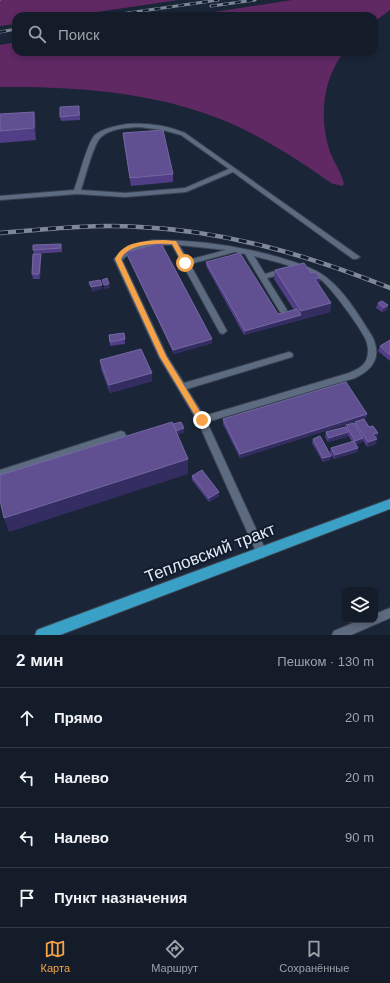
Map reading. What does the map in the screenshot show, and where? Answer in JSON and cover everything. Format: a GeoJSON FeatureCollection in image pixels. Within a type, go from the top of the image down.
{"type":"FeatureCollection","features":[{"type":"Feature","properties":{"kind":"main road","name":"Тепловский тракт"},"geometry":{"type":"LineString","coordinates":[[42,635],[390,504]]}},
{"type":"Feature","properties":{"kind":"lane"},"geometry":{"type":"LineString","coordinates":[[77,192],[96,138],[116,128],[141,126],[171,128],[183,134],[356,257]]}},
{"type":"Feature","properties":{"kind":"lane"},"geometry":{"type":"LineString","coordinates":[[0,198],[77,192],[125,195],[186,190],[233,170]]}},
{"type":"Feature","properties":{"kind":"lane"},"geometry":{"type":"LineString","coordinates":[[202,420],[352,376],[367,367],[372,353],[372,346],[369,338],[329,283],[314,272],[301,266],[272,257],[237,250],[174,242],[152,242],[133,246],[121,254],[118,259],[163,357],[202,420],[262,553]]}},
{"type":"Feature","properties":{"kind":"lane"},"geometry":{"type":"LineString","coordinates":[[174,242],[223,331]]}},
{"type":"Feature","properties":{"kind":"lane"},"geometry":{"type":"LineString","coordinates":[[185,263],[237,250]]}},
{"type":"Feature","properties":{"kind":"lane"},"geometry":{"type":"LineString","coordinates":[[247,252],[283,310]]}},
{"type":"Feature","properties":{"kind":"lane"},"geometry":{"type":"LineString","coordinates":[[262,277],[301,266]]}},
{"type":"Feature","properties":{"kind":"lane"},"geometry":{"type":"LineString","coordinates":[[181,387],[289,355]]}},
{"type":"Feature","properties":{"kind":"lane"},"geometry":{"type":"LineString","coordinates":[[0,474],[121,436]]}},
{"type":"Feature","properties":{"kind":"lane"},"geometry":{"type":"LineString","coordinates":[[378,618],[390,613]]}},
{"type":"Feature","properties":{"kind":"lane"},"geometry":{"type":"LineString","coordinates":[[338,635],[367,623]]}},
{"type":"Feature","properties":{"kind":"shaded area"},"geometry":{"type":"Polygon","coordinates":[[[0,0],[178,0],[97,12],[12,12],[12,24],[0,26],[0,0]]]}},
{"type":"Feature","properties":{"kind":"shaded area"},"geometry":{"type":"Polygon","coordinates":[[[292,0],[390,0],[390,10],[378,19],[378,12],[215,12],[292,0]]]}},
{"type":"Feature","properties":{"kind":"shaded area"},"geometry":{"type":"Polygon","coordinates":[[[12,43],[12,56],[341,56],[331,75],[327,87],[324,126],[330,152],[342,176],[344,184],[342,186],[331,183],[285,152],[236,125],[177,105],[153,99],[102,91],[0,87],[0,45],[12,43]]]}},
{"type":"Feature","properties":{"kind":"building"},"geometry":{"type":"Polygon","coordinates":[[[79,106],[79,115],[60,117],[60,107],[79,106]]]}},
{"type":"Feature","properties":{"kind":"building"},"geometry":{"type":"Polygon","coordinates":[[[34,112],[34,128],[0,131],[0,114],[34,112]]]}},
{"type":"Feature","properties":{"kind":"building"},"geometry":{"type":"Polygon","coordinates":[[[163,130],[173,174],[130,178],[123,133],[163,130]]]}},
{"type":"Feature","properties":{"kind":"building"},"geometry":{"type":"Polygon","coordinates":[[[161,243],[212,339],[173,350],[126,252],[161,243]]]}},
{"type":"Feature","properties":{"kind":"building"},"geometry":{"type":"Polygon","coordinates":[[[61,244],[61,248],[33,250],[33,245],[61,244]]]}},
{"type":"Feature","properties":{"kind":"building"},"geometry":{"type":"Polygon","coordinates":[[[240,253],[278,314],[297,309],[301,315],[245,331],[206,262],[240,253]]]}},
{"type":"Feature","properties":{"kind":"building"},"geometry":{"type":"Polygon","coordinates":[[[33,254],[41,254],[39,274],[32,274],[33,254]]]}},
{"type":"Feature","properties":{"kind":"building"},"geometry":{"type":"Polygon","coordinates":[[[304,263],[311,273],[316,272],[320,278],[315,279],[331,303],[301,311],[275,270],[304,263]]]}},
{"type":"Feature","properties":{"kind":"building"},"geometry":{"type":"Polygon","coordinates":[[[107,278],[109,284],[104,285],[102,280],[107,278]]]}},
{"type":"Feature","properties":{"kind":"building"},"geometry":{"type":"Polygon","coordinates":[[[100,280],[102,285],[91,287],[89,282],[100,280]]]}},
{"type":"Feature","properties":{"kind":"building"},"geometry":{"type":"Polygon","coordinates":[[[382,301],[388,305],[384,308],[378,303],[382,301]]]}},
{"type":"Feature","properties":{"kind":"building"},"geometry":{"type":"Polygon","coordinates":[[[124,333],[125,339],[110,342],[109,335],[124,333]]]}},
{"type":"Feature","properties":{"kind":"building"},"geometry":{"type":"Polygon","coordinates":[[[390,340],[390,355],[380,346],[390,340]]]}},
{"type":"Feature","properties":{"kind":"building"},"geometry":{"type":"Polygon","coordinates":[[[141,349],[152,373],[109,385],[100,360],[141,349]]]}},
{"type":"Feature","properties":{"kind":"building"},"geometry":{"type":"Polygon","coordinates":[[[346,382],[367,414],[240,454],[223,419],[346,382]]]}},
{"type":"Feature","properties":{"kind":"building"},"geometry":{"type":"Polygon","coordinates":[[[364,419],[369,427],[373,426],[378,433],[373,434],[377,439],[368,442],[355,422],[364,419]]]}},
{"type":"Feature","properties":{"kind":"building"},"geometry":{"type":"Polygon","coordinates":[[[172,422],[188,459],[4,518],[0,500],[0,475],[172,422]]]}},
{"type":"Feature","properties":{"kind":"building"},"geometry":{"type":"Polygon","coordinates":[[[181,422],[184,428],[176,431],[173,424],[181,422]]]}},
{"type":"Feature","properties":{"kind":"building"},"geometry":{"type":"Polygon","coordinates":[[[354,423],[363,438],[355,441],[346,425],[354,423]]]}},
{"type":"Feature","properties":{"kind":"building"},"geometry":{"type":"Polygon","coordinates":[[[345,427],[348,432],[329,438],[326,432],[345,427]]]}},
{"type":"Feature","properties":{"kind":"building"},"geometry":{"type":"Polygon","coordinates":[[[320,436],[331,456],[323,458],[313,439],[320,436]]]}},
{"type":"Feature","properties":{"kind":"building"},"geometry":{"type":"Polygon","coordinates":[[[354,441],[358,448],[335,455],[331,448],[354,441]]]}},
{"type":"Feature","properties":{"kind":"building"},"geometry":{"type":"Polygon","coordinates":[[[202,470],[219,492],[209,498],[192,476],[202,470]]]}},
{"type":"Feature","properties":{"kind":"railway"},"geometry":{"type":"LineString","coordinates":[[135,12],[218,0]]}},
{"type":"Feature","properties":{"kind":"railway"},"geometry":{"type":"LineString","coordinates":[[211,6],[255,0]]}},
{"type":"Feature","properties":{"kind":"railway"},"geometry":{"type":"LineString","coordinates":[[0,32],[12,30]]}},
{"type":"Feature","properties":{"kind":"railway"},"geometry":{"type":"LineString","coordinates":[[0,233],[70,227],[105,226],[172,229],[268,247],[360,276],[390,288]]}},
{"type":"Feature","properties":{"kind":"route"},"geometry":{"type":"LineString","coordinates":[[185,263],[174,242],[152,242],[133,246],[125,250],[118,259],[163,357],[202,420]]}}]}
